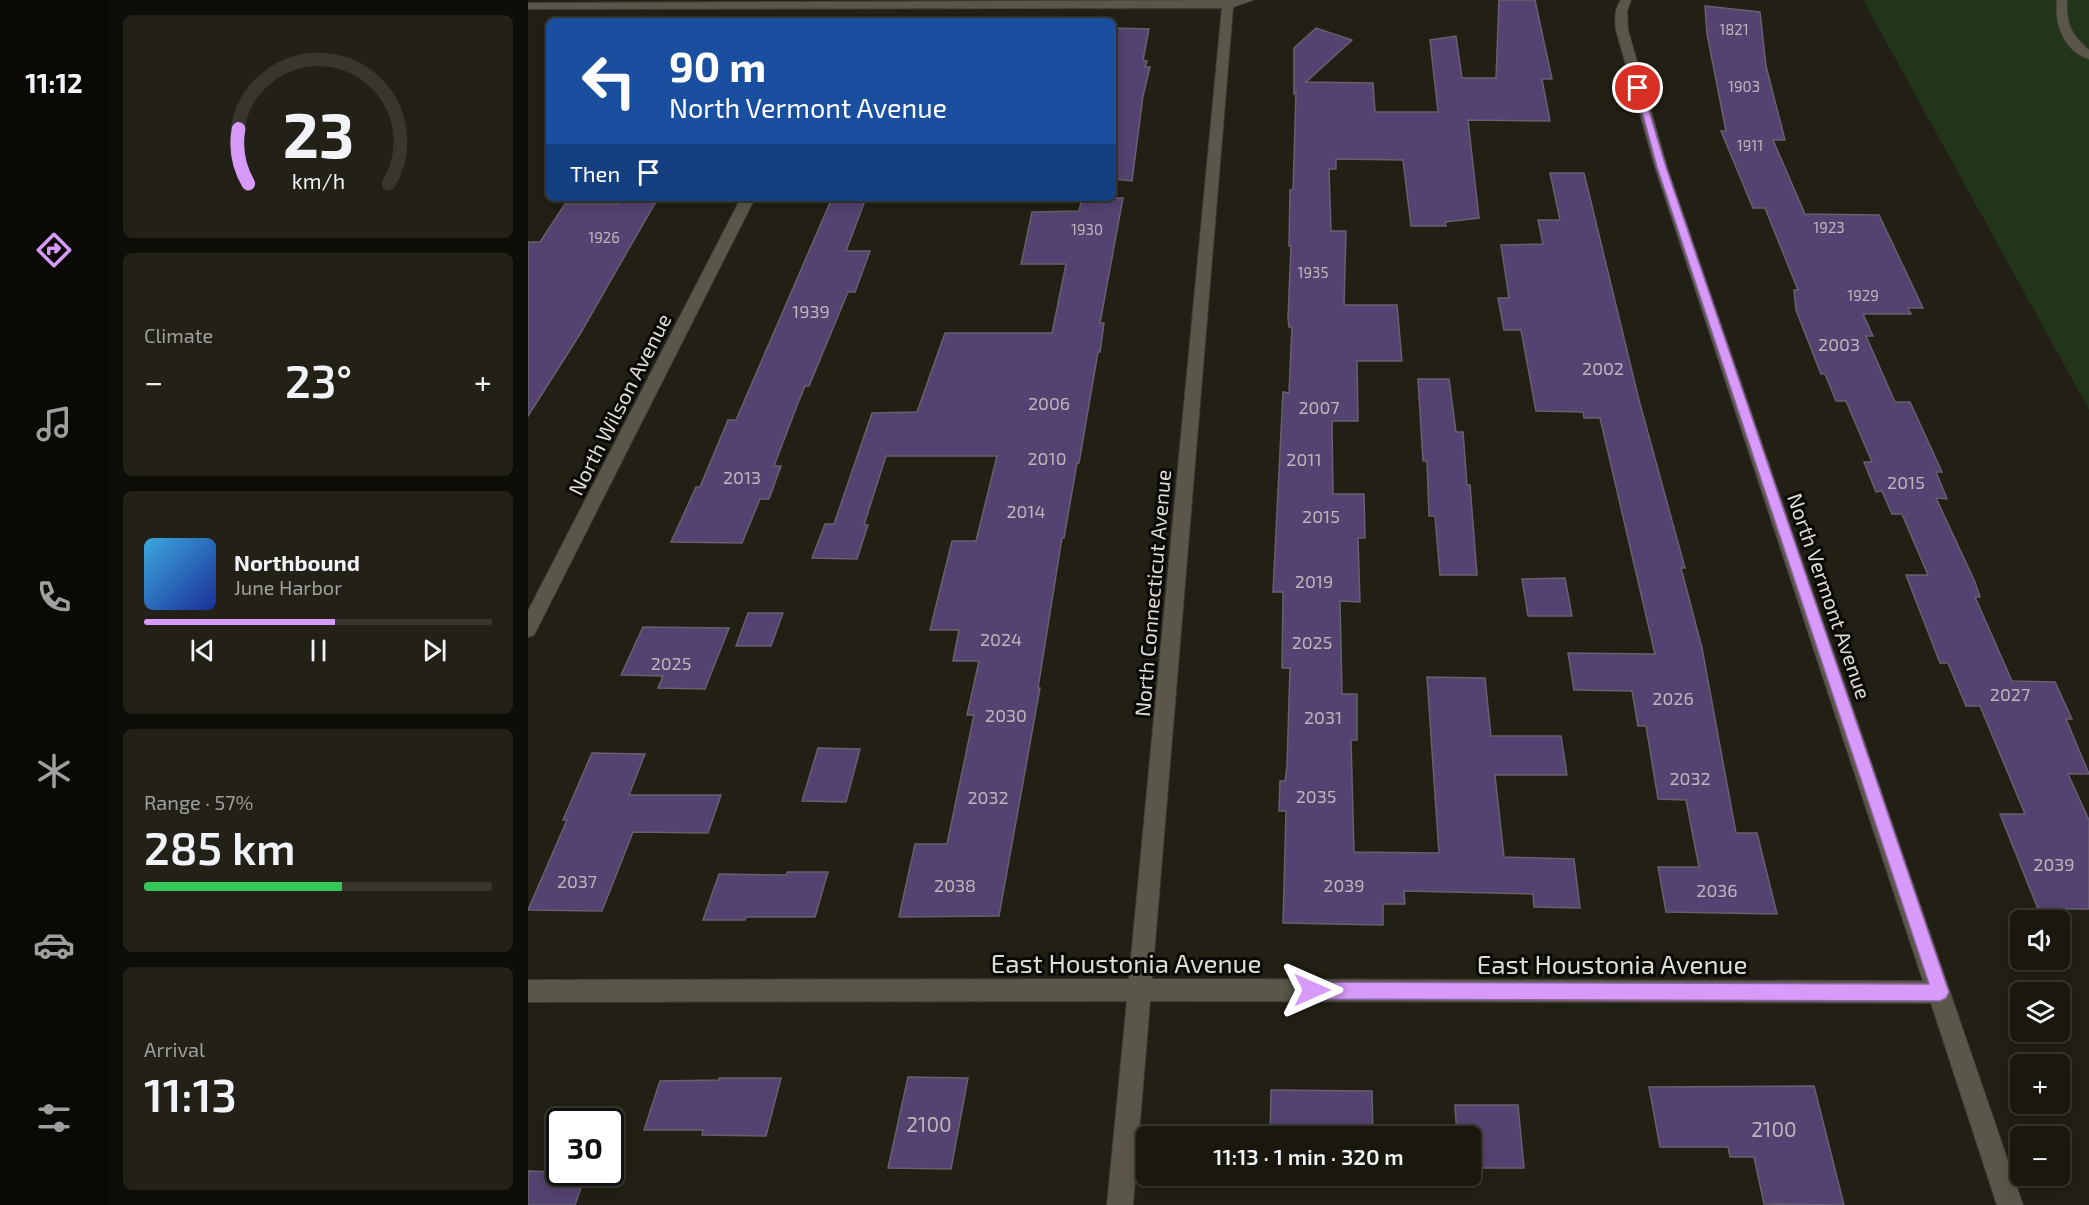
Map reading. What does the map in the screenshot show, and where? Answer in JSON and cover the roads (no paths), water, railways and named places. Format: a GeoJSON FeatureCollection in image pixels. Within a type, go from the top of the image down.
{"type":"FeatureCollection","features":[{"type":"Feature","properties":{"kind":"street"},"geometry":{"type":"LineString","coordinates":[[528,6],[1228,5],[1248,0]]}},
{"type":"Feature","properties":{"kind":"street","name":"North Vermont Avenue"},"geometry":{"type":"LineString","coordinates":[[1626,0],[1621,13],[1622,30],[1661,167],[2010,1205]]}},
{"type":"Feature","properties":{"kind":"street"},"geometry":{"type":"LineString","coordinates":[[2062,0],[2061,25],[2069,39],[2089,56]]}},
{"type":"Feature","properties":{"kind":"street","name":"North Connecticut Avenue"},"geometry":{"type":"LineString","coordinates":[[1120,1205],[1228,5]]}},
{"type":"Feature","properties":{"kind":"street"},"geometry":{"type":"LineString","coordinates":[[839,18],[845,6]]}},
{"type":"Feature","properties":{"kind":"street","name":"North Wilson Avenue"},"geometry":{"type":"LineString","coordinates":[[528,629],[746,201]]}},
{"type":"Feature","properties":{"kind":"street","name":"East Houstonia Avenue"},"geometry":{"type":"LineString","coordinates":[[528,991],[1940,992]]}}]}
